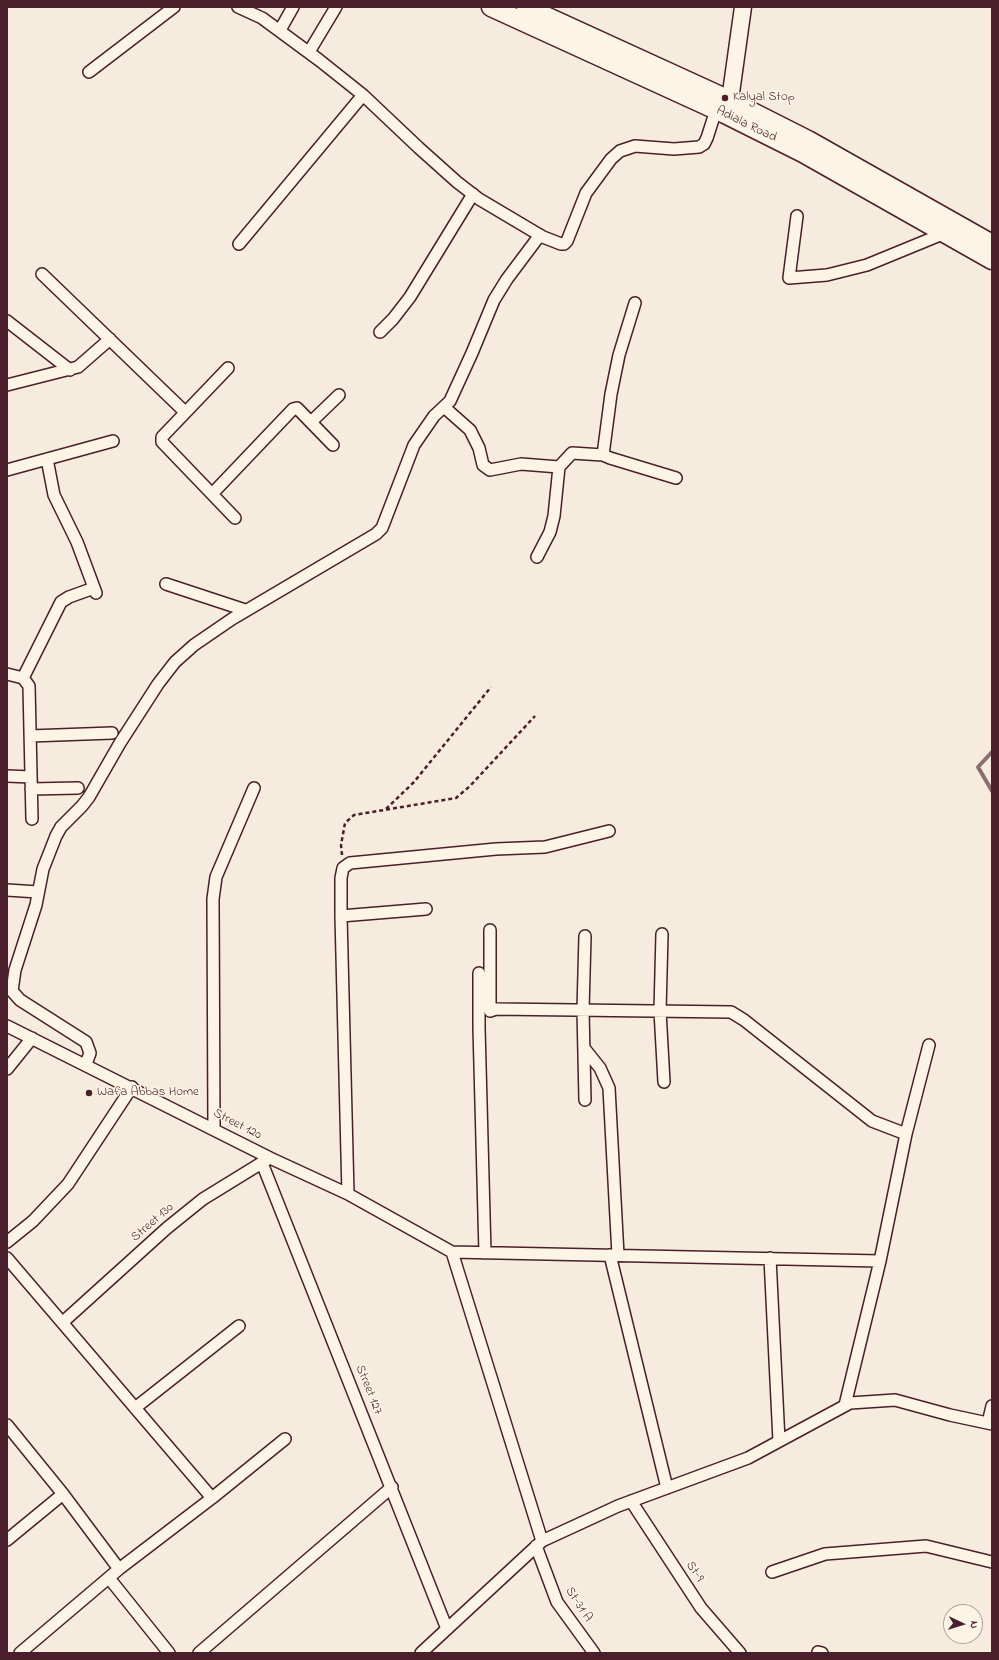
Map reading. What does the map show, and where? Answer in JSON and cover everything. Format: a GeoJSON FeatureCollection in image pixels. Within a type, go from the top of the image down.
{"type":"FeatureCollection","features":[{"type":"Feature","properties":{"kind":"main road","name":"Adiala Road"},"geometry":{"type":"LineString","coordinates":[[491,7],[724,108],[808,140],[992,244]]}},
{"type":"Feature","properties":{"kind":"main road","name":"Adiala Road"},"geometry":{"type":"LineString","coordinates":[[526,7],[724,108],[992,260]]}},
{"type":"Feature","properties":{"kind":"main road"},"geometry":{"type":"LineString","coordinates":[[724,108],[743,7]]}},
{"type":"Feature","properties":{"kind":"street"},"geometry":{"type":"LineString","coordinates":[[89,72],[174,7]]}},
{"type":"Feature","properties":{"kind":"street"},"geometry":{"type":"LineString","coordinates":[[238,7],[262,18],[309,52],[363,95],[419,148],[473,194],[540,235],[555,242],[564,244],[567,241],[586,193],[611,159],[620,151],[628,147],[635,146],[674,149],[699,147],[704,144],[724,108]]}},
{"type":"Feature","properties":{"kind":"street"},"geometry":{"type":"LineString","coordinates":[[280,30],[293,7]]}},
{"type":"Feature","properties":{"kind":"street"},"geometry":{"type":"LineString","coordinates":[[309,52],[336,7]]}},
{"type":"Feature","properties":{"kind":"street"},"geometry":{"type":"LineString","coordinates":[[239,244],[363,95]]}},
{"type":"Feature","properties":{"kind":"street"},"geometry":{"type":"LineString","coordinates":[[380,332],[410,297],[473,194]]}},
{"type":"Feature","properties":{"kind":"street"},"geometry":{"type":"LineString","coordinates":[[797,216],[789,278],[827,275],[867,266],[945,233]]}},
{"type":"Feature","properties":{"kind":"street"},"geometry":{"type":"LineString","coordinates":[[86,1064],[90,1053],[86,1042],[20,1000],[12,991],[15,970],[32,918],[43,868],[59,832],[89,797],[120,743],[158,684],[175,662],[194,645],[245,610],[376,534],[382,528],[414,445],[434,416],[450,401],[494,300],[507,278],[540,235]]}},
{"type":"Feature","properties":{"kind":"street"},"geometry":{"type":"LineString","coordinates":[[42,274],[184,412]]}},
{"type":"Feature","properties":{"kind":"street"},"geometry":{"type":"LineString","coordinates":[[603,455],[619,355],[635,303]]}},
{"type":"Feature","properties":{"kind":"street"},"geometry":{"type":"LineString","coordinates":[[7,321],[70,370]]}},
{"type":"Feature","properties":{"kind":"street"},"geometry":{"type":"LineString","coordinates":[[7,385],[78,367],[110,339]]}},
{"type":"Feature","properties":{"kind":"street"},"geometry":{"type":"LineString","coordinates":[[228,368],[184,412],[162,437],[162,442],[235,518]]}},
{"type":"Feature","properties":{"kind":"street"},"geometry":{"type":"LineString","coordinates":[[310,422],[340,394]]}},
{"type":"Feature","properties":{"kind":"street"},"geometry":{"type":"LineString","coordinates":[[444,407],[470,430],[479,448],[483,465],[490,470],[520,464],[559,467]]}},
{"type":"Feature","properties":{"kind":"street"},"geometry":{"type":"LineString","coordinates":[[212,494],[293,409],[297,408],[333,446]]}},
{"type":"Feature","properties":{"kind":"street"},"geometry":{"type":"LineString","coordinates":[[7,470],[113,441]]}},
{"type":"Feature","properties":{"kind":"street"},"geometry":{"type":"LineString","coordinates":[[537,557],[550,532],[554,516],[559,467],[572,452],[603,455],[676,478]]}},
{"type":"Feature","properties":{"kind":"street"},"geometry":{"type":"LineString","coordinates":[[23,678],[62,602],[69,597],[95,591],[77,542],[54,495],[47,459]]}},
{"type":"Feature","properties":{"kind":"street"},"geometry":{"type":"LineString","coordinates":[[166,584],[245,610]]}},
{"type":"Feature","properties":{"kind":"street"},"geometry":{"type":"LineString","coordinates":[[7,674],[23,678],[29,686],[32,819]]}},
{"type":"Feature","properties":{"kind":"street"},"geometry":{"type":"LineString","coordinates":[[30,736],[112,733]]}},
{"type":"Feature","properties":{"kind":"street"},"geometry":{"type":"LineString","coordinates":[[7,776],[31,777]]}},
{"type":"Feature","properties":{"kind":"street"},"geometry":{"type":"LineString","coordinates":[[31,789],[78,788]]}},
{"type":"Feature","properties":{"kind":"street"},"geometry":{"type":"LineString","coordinates":[[214,1129],[213,899],[216,877],[254,788]]}},
{"type":"Feature","properties":{"kind":"street"},"geometry":{"type":"LineString","coordinates":[[348,1194],[341,916],[341,878],[343,868],[350,863],[496,849],[546,847],[609,831]]}},
{"type":"Feature","properties":{"kind":"street"},"geometry":{"type":"LineString","coordinates":[[7,890],[38,892]]}},
{"type":"Feature","properties":{"kind":"street"},"geometry":{"type":"LineString","coordinates":[[341,916],[426,909]]}},
{"type":"Feature","properties":{"kind":"street"},"geometry":{"type":"LineString","coordinates":[[479,1028],[490,1011],[490,930]]}},
{"type":"Feature","properties":{"kind":"street"},"geometry":{"type":"LineString","coordinates":[[662,934],[660,1011],[664,1082]]}},
{"type":"Feature","properties":{"kind":"street"},"geometry":{"type":"LineString","coordinates":[[585,936],[583,1010],[585,1100]]}},
{"type":"Feature","properties":{"kind":"street"},"geometry":{"type":"LineString","coordinates":[[479,973],[485,1253]]}},
{"type":"Feature","properties":{"kind":"street"},"geometry":{"type":"LineString","coordinates":[[490,1011],[496,1009],[731,1012],[744,1020],[872,1121],[906,1134]]}},
{"type":"Feature","properties":{"kind":"street","name":"Street 120"},"geometry":{"type":"LineString","coordinates":[[7,1026],[214,1129],[266,1160],[348,1194],[452,1252]]}},
{"type":"Feature","properties":{"kind":"street"},"geometry":{"type":"LineString","coordinates":[[7,1069],[32,1038]]}},
{"type":"Feature","properties":{"kind":"street"},"geometry":{"type":"LineString","coordinates":[[845,1405],[880,1261],[906,1134],[929,1045]]}},
{"type":"Feature","properties":{"kind":"street"},"geometry":{"type":"LineString","coordinates":[[584,1048],[600,1068],[609,1088],[614,1255],[667,1488]]}},
{"type":"Feature","properties":{"kind":"street"},"geometry":{"type":"LineString","coordinates":[[7,1242],[34,1221],[68,1184],[132,1087]]}},
{"type":"Feature","properties":{"kind":"street","name":"Street 130"},"geometry":{"type":"LineString","coordinates":[[63,1322],[167,1228],[203,1199],[266,1160]]}},
{"type":"Feature","properties":{"kind":"street","name":"Street 127"},"geometry":{"type":"LineString","coordinates":[[266,1160],[447,1629]]}},
{"type":"Feature","properties":{"kind":"street"},"geometry":{"type":"LineString","coordinates":[[452,1252],[880,1261]]}},
{"type":"Feature","properties":{"kind":"street","name":"St-31 A"},"geometry":{"type":"LineString","coordinates":[[452,1252],[557,1602],[594,1653]]}},
{"type":"Feature","properties":{"kind":"street"},"geometry":{"type":"LineString","coordinates":[[7,1258],[212,1498]]}},
{"type":"Feature","properties":{"kind":"street"},"geometry":{"type":"LineString","coordinates":[[770,1258],[779,1441]]}},
{"type":"Feature","properties":{"kind":"street"},"geometry":{"type":"LineString","coordinates":[[135,1408],[239,1326]]}},
{"type":"Feature","properties":{"kind":"street"},"geometry":{"type":"LineString","coordinates":[[421,1653],[539,1543],[631,1501],[748,1458],[845,1405],[850,1403],[895,1400],[990,1424],[992,1406]]}},
{"type":"Feature","properties":{"kind":"street"},"geometry":{"type":"LineString","coordinates":[[7,1425],[63,1494],[119,1569]]}},
{"type":"Feature","properties":{"kind":"street"},"geometry":{"type":"LineString","coordinates":[[20,1653],[119,1569],[212,1498],[285,1439]]}},
{"type":"Feature","properties":{"kind":"street"},"geometry":{"type":"LineString","coordinates":[[199,1653],[392,1487]]}},
{"type":"Feature","properties":{"kind":"street"},"geometry":{"type":"LineString","coordinates":[[7,1540],[63,1494]]}},
{"type":"Feature","properties":{"kind":"street","name":"St-9"},"geometry":{"type":"LineString","coordinates":[[631,1501],[701,1608],[740,1653]]}},
{"type":"Feature","properties":{"kind":"street"},"geometry":{"type":"LineString","coordinates":[[772,1572],[825,1554],[926,1546],[992,1562]]}},
{"type":"Feature","properties":{"kind":"street"},"geometry":{"type":"LineString","coordinates":[[109,1578],[169,1653]]}},
{"type":"Feature","properties":{"kind":"path"},"geometry":{"type":"LineString","coordinates":[[385,809],[414,782],[491,687]]}},
{"type":"Feature","properties":{"kind":"path"},"geometry":{"type":"LineString","coordinates":[[343,868],[341,845],[345,823],[354,815],[456,798],[470,786],[535,716]]}},
{"type":"Feature","properties":{"kind":"waterway"},"geometry":{"type":"LineString","coordinates":[[992,752],[978,767],[992,791]]}},
{"type":"Feature","properties":{"kind":"place","name":"Kalyal Stop"},"geometry":{"type":"Point","coordinates":[725,98]}},
{"type":"Feature","properties":{"kind":"place","name":"Wafa Abbas Home"},"geometry":{"type":"Point","coordinates":[89,1093]}}]}
